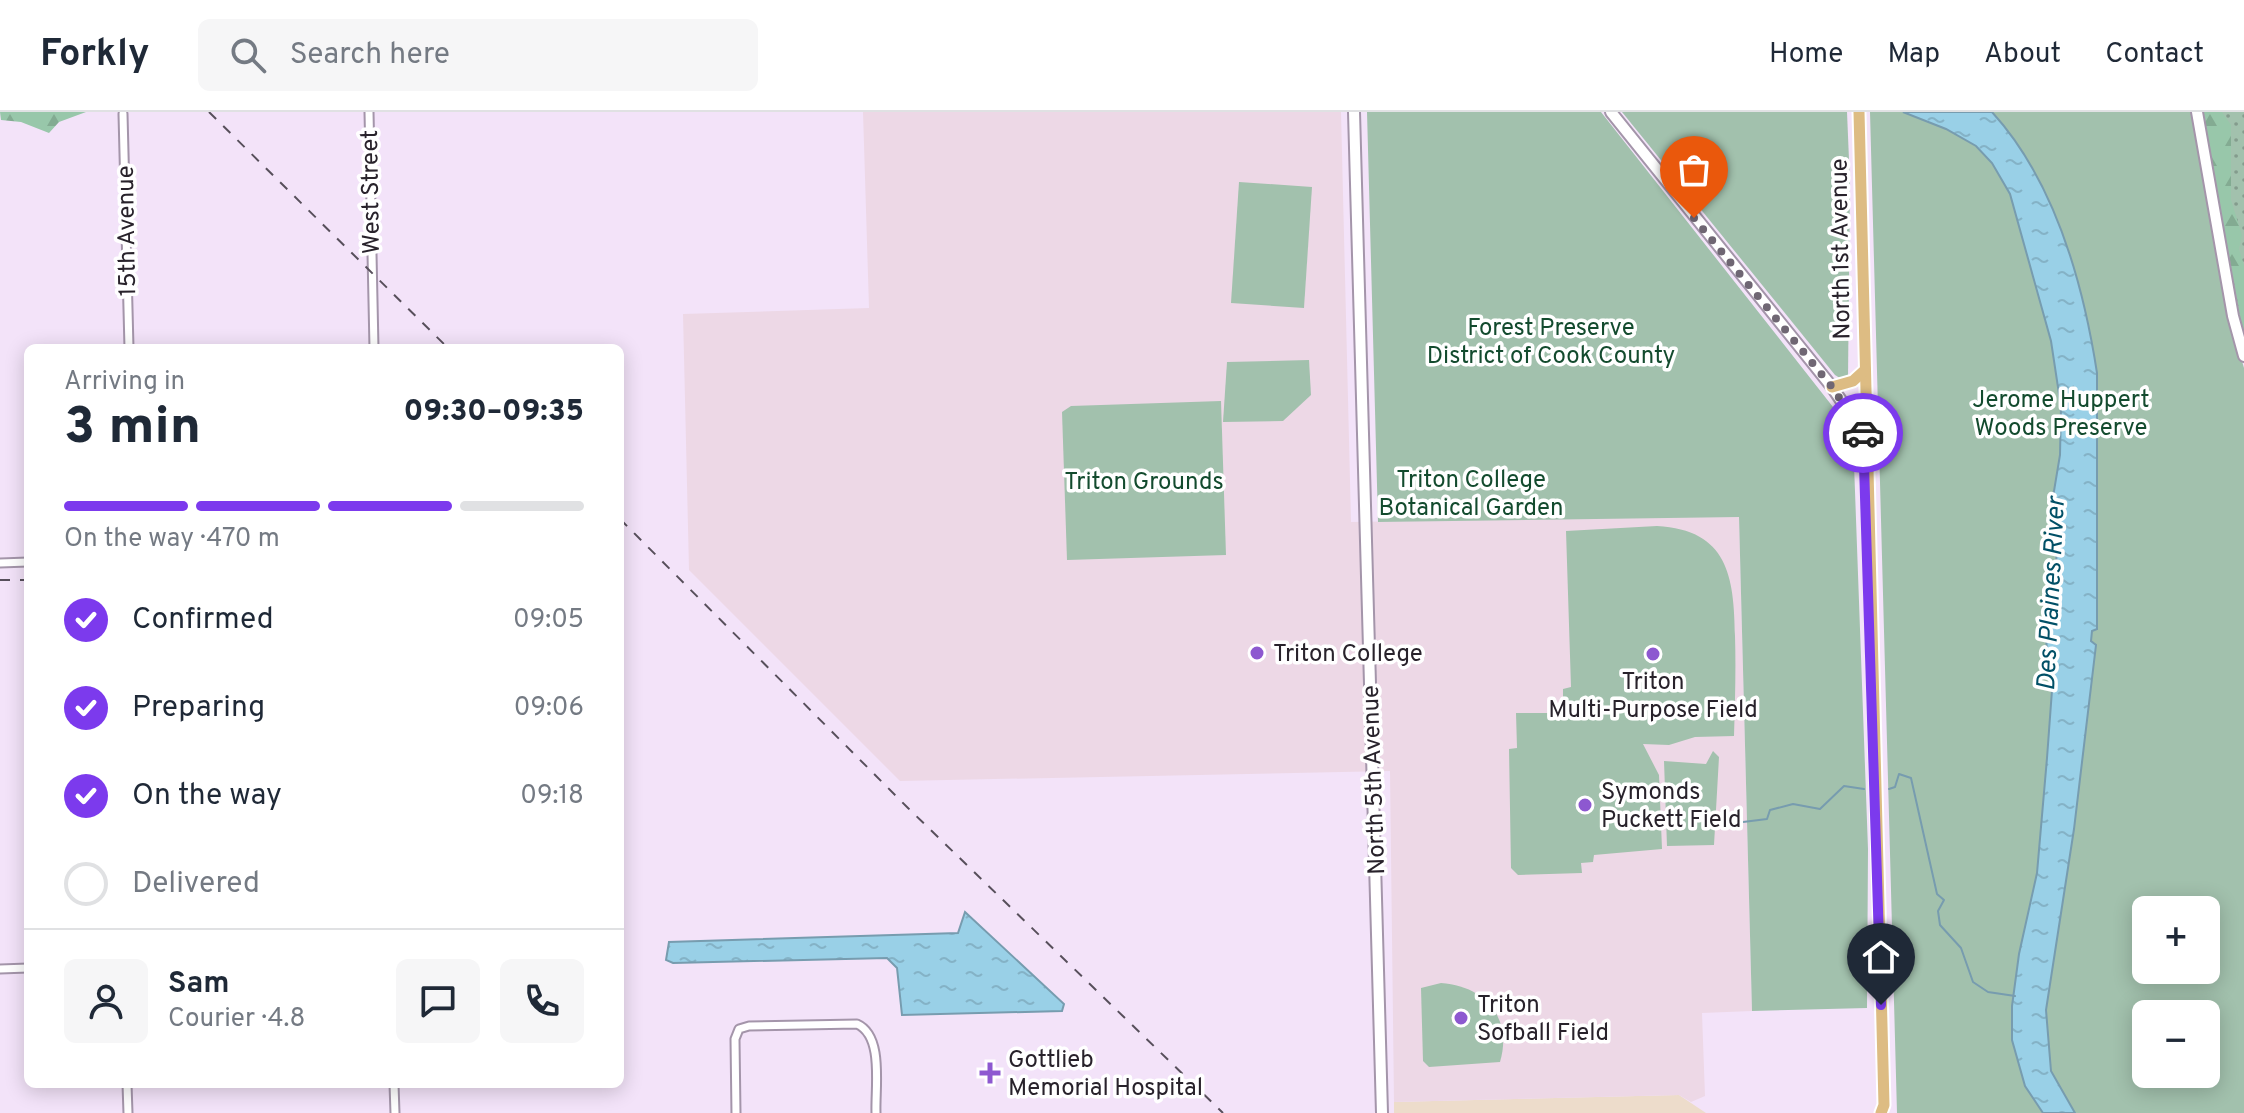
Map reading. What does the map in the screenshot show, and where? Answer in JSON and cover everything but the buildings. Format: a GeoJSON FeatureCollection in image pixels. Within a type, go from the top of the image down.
{"type":"FeatureCollection","features":[{"type":"Feature","properties":{"kind":"main road","name":"North 1st Avenue"},"geometry":{"type":"LineString","coordinates":[[1859,112],[1884,1110]]}},
{"type":"Feature","properties":{"kind":"main road"},"geometry":{"type":"LineString","coordinates":[[1832,387],[1853,381],[1865,370]]}},
{"type":"Feature","properties":{"kind":"street","name":"West Street"},"geometry":{"type":"LineString","coordinates":[[369,112],[374,344]]}},
{"type":"Feature","properties":{"kind":"street","name":"North 5th Avenue"},"geometry":{"type":"LineString","coordinates":[[1354,112],[1382,1113]]}},
{"type":"Feature","properties":{"kind":"street"},"geometry":{"type":"LineString","coordinates":[[1611,112],[1832,387],[1865,436]]}},
{"type":"Feature","properties":{"kind":"street"},"geometry":{"type":"LineString","coordinates":[[2197,112],[2231,305],[2244,356]]}},
{"type":"Feature","properties":{"kind":"street","name":"15th Avenue"},"geometry":{"type":"LineString","coordinates":[[123,114],[129,344]]}},
{"type":"Feature","properties":{"kind":"street"},"geometry":{"type":"LineString","coordinates":[[0,563],[24,562]]}},
{"type":"Feature","properties":{"kind":"street"},"geometry":{"type":"LineString","coordinates":[[0,969],[24,968]]}},
{"type":"Feature","properties":{"kind":"street"},"geometry":{"type":"LineString","coordinates":[[736,1113],[735,1039],[739,1029],[857,1024],[866,1028],[874,1041],[876,1113]]}},
{"type":"Feature","properties":{"kind":"street"},"geometry":{"type":"LineString","coordinates":[[127,1088],[128,1113]]}},
{"type":"Feature","properties":{"kind":"street"},"geometry":{"type":"LineString","coordinates":[[394,1088],[395,1113]]}},
{"type":"Feature","properties":{"kind":"shaded area","name":"Triton College"},"geometry":{"type":"Polygon","coordinates":[[[863,112],[1341,112],[1351,522],[1739,516],[1752,1011],[1702,1013],[1705,1096],[1691,1102],[1679,1095],[1394,1102],[1390,771],[900,781],[689,570],[683,314],[869,308],[863,112]]]}},
{"type":"Feature","properties":{"kind":"shaded area"},"geometry":{"type":"Polygon","coordinates":[[[1679,1095],[1706,1113],[1394,1113],[1394,1102],[1679,1095]]]}},
{"type":"Feature","properties":{"kind":"green space"},"geometry":{"type":"Polygon","coordinates":[[[0,112],[86,112],[59,122],[49,133],[21,122],[1,120],[0,112]]]}},
{"type":"Feature","properties":{"kind":"green space","name":"Forest Preserve District of Cook County"},"geometry":{"type":"Polygon","coordinates":[[[1367,112],[1601,112],[1844,421],[1854,464],[1868,849],[1867,1008],[1752,1011],[1739,517],[1378,522],[1367,112]]]}},
{"type":"Feature","properties":{"kind":"green space"},"geometry":{"type":"Polygon","coordinates":[[[1622,112],[1847,112],[1850,184],[1848,378],[1843,380],[1835,375],[1622,112]]]}},
{"type":"Feature","properties":{"kind":"green space","name":"Jerome Huppert Woods Preserve"},"geometry":{"type":"Polygon","coordinates":[[[1870,112],[2192,112],[2225,303],[2244,368],[2244,1113],[1897,1113],[1870,112]]]}},
{"type":"Feature","properties":{"kind":"green space"},"geometry":{"type":"Polygon","coordinates":[[[2202,112],[2244,112],[2244,335],[2238,310],[2202,112]]]}},
{"type":"Feature","properties":{"kind":"green space"},"geometry":{"type":"Polygon","coordinates":[[[2202,112],[2222,112],[2231,125],[2231,200],[2242,235],[2239,249],[2244,266],[2244,335],[2202,112]]]}},
{"type":"Feature","properties":{"kind":"green space"},"geometry":{"type":"Polygon","coordinates":[[[1239,182],[1312,187],[1304,308],[1231,303],[1239,182]]]}},
{"type":"Feature","properties":{"kind":"green space"},"geometry":{"type":"Polygon","coordinates":[[[1309,360],[1311,395],[1283,421],[1223,422],[1227,362],[1309,360]]]}},
{"type":"Feature","properties":{"kind":"green space","name":"Triton Grounds"},"geometry":{"type":"Polygon","coordinates":[[[1221,401],[1226,555],[1067,560],[1062,412],[1071,406],[1221,401]]]}},
{"type":"Feature","properties":{"kind":"green space","name":"Triton Multi-Purpose Field"},"geometry":{"type":"Polygon","coordinates":[[[1657,526],[1681,529],[1699,536],[1713,547],[1729,576],[1734,614],[1734,736],[1695,737],[1669,745],[1643,744],[1659,775],[1662,849],[1594,855],[1593,862],[1581,863],[1582,873],[1518,875],[1511,868],[1509,749],[1517,748],[1516,713],[1556,713],[1556,707],[1563,706],[1563,689],[1571,687],[1566,531],[1657,526]]]}},
{"type":"Feature","properties":{"kind":"green space"},"geometry":{"type":"Polygon","coordinates":[[[1713,751],[1719,757],[1714,845],[1667,846],[1664,761],[1706,764],[1713,751]]]}},
{"type":"Feature","properties":{"kind":"green space","name":"Triton Sofball Field"},"geometry":{"type":"Polygon","coordinates":[[[1441,983],[1471,990],[1492,1007],[1499,1018],[1502,1032],[1500,1062],[1429,1067],[1423,1061],[1421,988],[1441,983]]]}},
{"type":"Feature","properties":{"kind":"water"},"geometry":{"type":"Polygon","coordinates":[[[1903,112],[1992,112],[2014,139],[2049,201],[2074,269],[2091,338],[2097,373],[2097,629],[2092,631],[2091,641],[2096,645],[2074,829],[2046,1010],[2051,1071],[2075,1113],[2043,1113],[2025,1086],[2012,1040],[2012,1006],[2019,954],[2037,873],[2052,690],[2046,640],[2055,606],[2057,566],[2052,503],[2060,455],[2061,407],[2051,341],[2010,194],[1992,163],[1976,146],[1946,129],[1903,112]]]}},
{"type":"Feature","properties":{"kind":"water"},"geometry":{"type":"Polygon","coordinates":[[[965,912],[1064,1004],[1062,1011],[902,1015],[897,968],[887,958],[673,963],[666,960],[669,942],[958,933],[965,912]]]}},
{"type":"Feature","properties":{"kind":"waterway"},"geometry":{"type":"LineString","coordinates":[[1889,789],[1895,787],[1899,774],[1911,778],[1937,894],[1944,900],[1938,911],[1940,925],[1961,948],[1973,982],[1988,992],[2015,996]]}},
{"type":"Feature","properties":{"kind":"waterway"},"geometry":{"type":"LineString","coordinates":[[1743,822],[1767,819],[1770,810],[1793,804],[1820,809],[1844,786],[1864,789]]}},
{"type":"Feature","properties":{"kind":"railway"},"geometry":{"type":"LineString","coordinates":[[209,112],[444,344]]}},
{"type":"Feature","properties":{"kind":"railway"},"geometry":{"type":"LineString","coordinates":[[624,523],[908,808],[1223,1113]]}},
{"type":"Feature","properties":{"kind":"railway"},"geometry":{"type":"LineString","coordinates":[[0,580],[24,580]]}},
{"type":"Feature","properties":{"kind":"way so far"},"geometry":{"type":"LineString","coordinates":[[1694,218],[1844,402],[1863,433]]}},
{"type":"Feature","properties":{"kind":"place","name":"Triton College"},"geometry":{"type":"Point","coordinates":[1257,653]}},
{"type":"Feature","properties":{"kind":"place","name":"Triton Multi-Purpose Field"},"geometry":{"type":"Point","coordinates":[1653,654]}},
{"type":"Feature","properties":{"kind":"place","name":"Symonds Puckett Field"},"geometry":{"type":"Point","coordinates":[1585,805]}},
{"type":"Feature","properties":{"kind":"place","name":"Triton Sofball Field"},"geometry":{"type":"Point","coordinates":[1461,1018]}},
{"type":"Feature","properties":{"kind":"place","name":"Gottlieb Memorial Hospital"},"geometry":{"type":"Point","coordinates":[990,1073]}},
{"type":"Feature","properties":{"kind":"route"},"geometry":{"type":"LineString","coordinates":[[1863,433],[1881,1005]]}},
{"type":"Feature","properties":{"kind":"park label","name":"Triton College Botanical Garden"},"geometry":{"type":"Point","coordinates":[1471,493]}},
{"type":"Feature","properties":{"kind":"water label","name":"Des Plaines River"},"geometry":{"type":"Point","coordinates":[2050,594]}}]}
